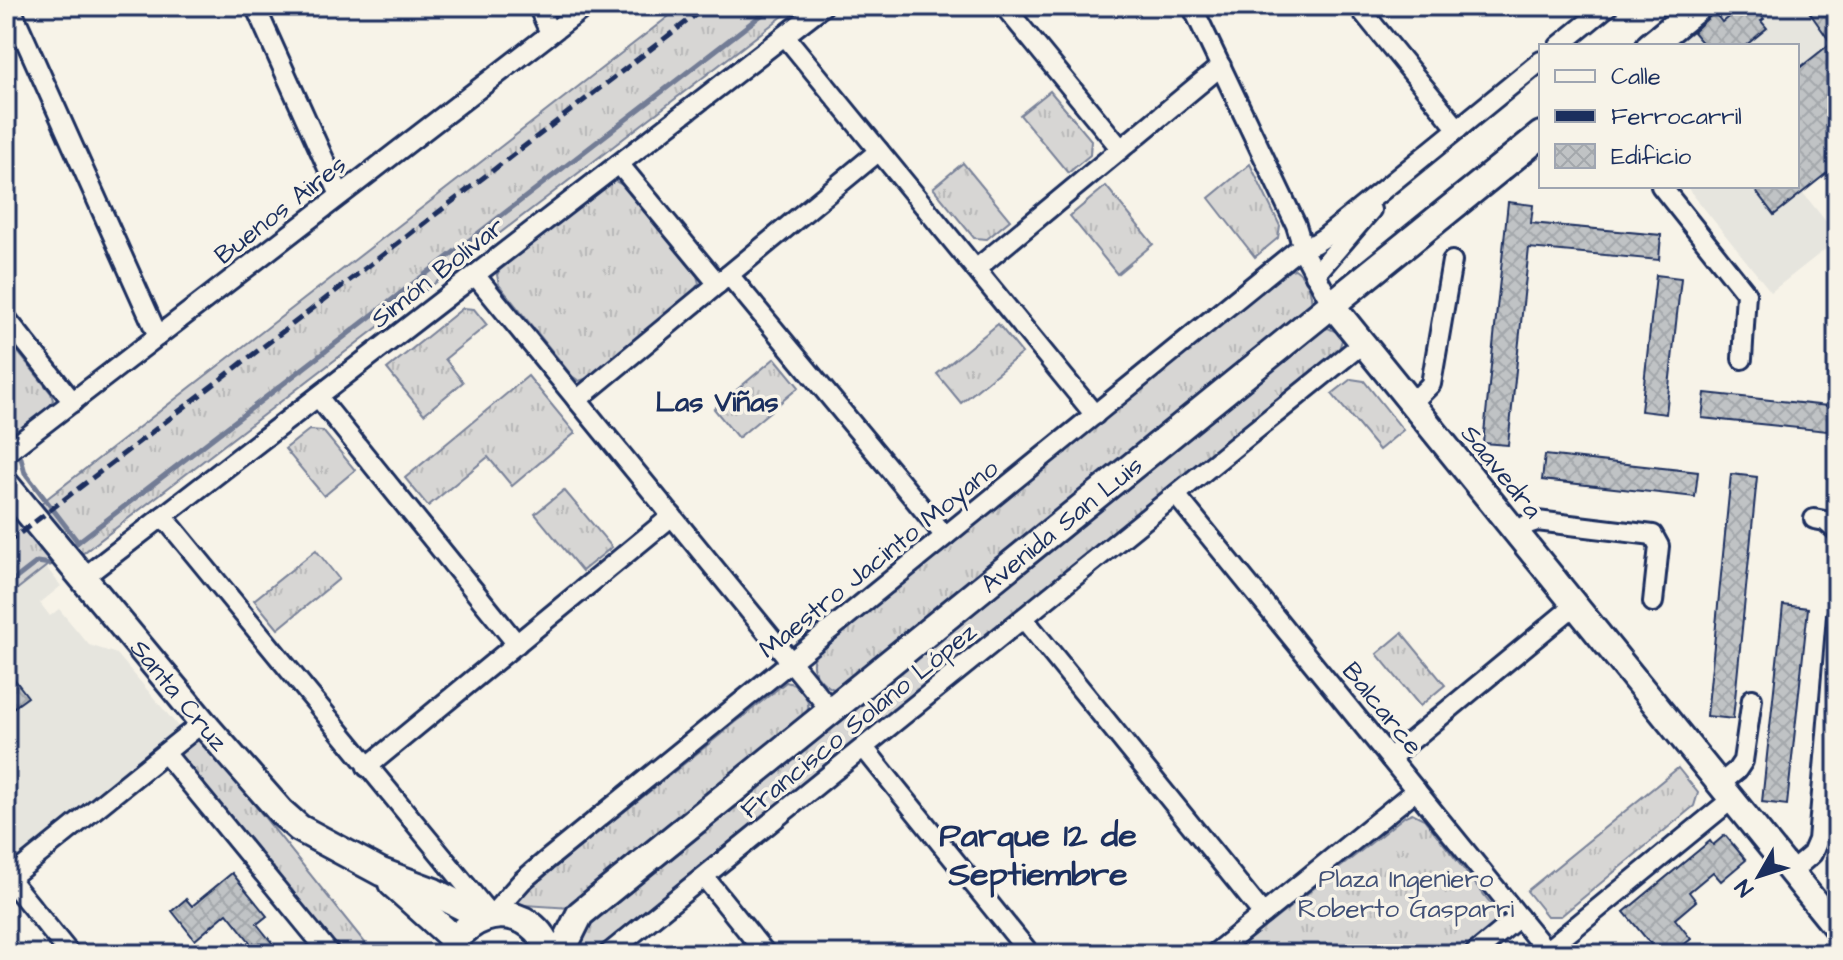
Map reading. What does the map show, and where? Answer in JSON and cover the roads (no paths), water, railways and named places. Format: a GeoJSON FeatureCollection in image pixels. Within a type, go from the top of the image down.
{"type":"FeatureCollection","features":[{"type":"Feature","properties":{"kind":"main road"},"geometry":{"type":"LineString","coordinates":[[1652,44],[1699,6]]}},
{"type":"Feature","properties":{"kind":"main road","name":"Avenida San Luis"},"geometry":{"type":"LineString","coordinates":[[560,954],[580,914],[1539,137]]}},
{"type":"Feature","properties":{"kind":"main road","name":"Santa Cruz"},"geometry":{"type":"LineString","coordinates":[[6,485],[203,722],[290,820],[299,828],[381,872],[487,916]]}},
{"type":"Feature","properties":{"kind":"main road","name":"Santa Cruz"},"geometry":{"type":"LineString","coordinates":[[381,872],[451,946]]}},
{"type":"Feature","properties":{"kind":"main road"},"geometry":{"type":"LineString","coordinates":[[451,946],[467,926],[487,916],[520,919],[580,914]]}},
{"type":"Feature","properties":{"kind":"main road"},"geometry":{"type":"LineString","coordinates":[[520,919],[535,929],[547,943],[550,954]]}},
{"type":"Feature","properties":{"kind":"street"},"geometry":{"type":"LineString","coordinates":[[10,6],[158,336]]}},
{"type":"Feature","properties":{"kind":"street"},"geometry":{"type":"LineString","coordinates":[[255,6],[340,195]]}},
{"type":"Feature","properties":{"kind":"street"},"geometry":{"type":"LineString","coordinates":[[538,6],[550,33]]}},
{"type":"Feature","properties":{"kind":"street","name":"Buenos Aires"},"geometry":{"type":"LineString","coordinates":[[6,453],[586,6]]}},
{"type":"Feature","properties":{"kind":"street","name":"Simón Bolívar"},"geometry":{"type":"LineString","coordinates":[[83,578],[823,6]]}},
{"type":"Feature","properties":{"kind":"street"},"geometry":{"type":"LineString","coordinates":[[1004,6],[1121,149]]}},
{"type":"Feature","properties":{"kind":"street","name":"Saavedra"},"geometry":{"type":"LineString","coordinates":[[1192,6],[1296,225],[1315,275],[1332,305],[1837,929]]}},
{"type":"Feature","properties":{"kind":"street"},"geometry":{"type":"LineString","coordinates":[[1358,6],[1458,129]]}},
{"type":"Feature","properties":{"kind":"street"},"geometry":{"type":"LineString","coordinates":[[1561,44],[1608,6]]}},
{"type":"Feature","properties":{"kind":"street"},"geometry":{"type":"LineString","coordinates":[[785,36],[1095,415]]}},
{"type":"Feature","properties":{"kind":"street"},"geometry":{"type":"LineString","coordinates":[[1302,246],[1314,244],[1325,237],[1539,63]]}},
{"type":"Feature","properties":{"kind":"street"},"geometry":{"type":"LineString","coordinates":[[976,269],[1221,66]]}},
{"type":"Feature","properties":{"kind":"street"},"geometry":{"type":"LineString","coordinates":[[577,400],[879,151]]}},
{"type":"Feature","properties":{"kind":"street"},"geometry":{"type":"LineString","coordinates":[[619,164],[945,536]]}},
{"type":"Feature","properties":{"kind":"street"},"geometry":{"type":"LineString","coordinates":[[1315,275],[1414,165]]}},
{"type":"Feature","properties":{"kind":"street"},"geometry":{"type":"LineString","coordinates":[[1663,188],[1746,293],[1742,359]]}},
{"type":"Feature","properties":{"kind":"street","name":"Maestro Jacinto Moyano"},"geometry":{"type":"LineString","coordinates":[[487,916],[539,866],[1302,246]]}},
{"type":"Feature","properties":{"kind":"street"},"geometry":{"type":"LineString","coordinates":[[1412,403],[1431,384],[1452,261]]}},
{"type":"Feature","properties":{"kind":"street"},"geometry":{"type":"LineString","coordinates":[[475,275],[832,712]]}},
{"type":"Feature","properties":{"kind":"street"},"geometry":{"type":"LineString","coordinates":[[6,318],[73,402]]}},
{"type":"Feature","properties":{"kind":"street","name":"Francisco Solano López"},"geometry":{"type":"LineString","coordinates":[[608,954],[1363,343]]}},
{"type":"Feature","properties":{"kind":"street"},"geometry":{"type":"LineString","coordinates":[[318,397],[517,644]]}},
{"type":"Feature","properties":{"kind":"street","name":"Balcarce"},"geometry":{"type":"LineString","coordinates":[[1176,495],[1548,952]]}},
{"type":"Feature","properties":{"kind":"street"},"geometry":{"type":"LineString","coordinates":[[163,516],[487,916]]}},
{"type":"Feature","properties":{"kind":"street"},"geometry":{"type":"LineString","coordinates":[[367,767],[672,516]]}},
{"type":"Feature","properties":{"kind":"street"},"geometry":{"type":"LineString","coordinates":[[1814,519],[1825,521],[1837,531]]}},
{"type":"Feature","properties":{"kind":"street"},"geometry":{"type":"LineString","coordinates":[[1516,533],[1531,522],[1541,521],[1653,535],[1659,542],[1653,602]]}},
{"type":"Feature","properties":{"kind":"street"},"geometry":{"type":"LineString","coordinates":[[1390,758],[1575,605]]}},
{"type":"Feature","properties":{"kind":"street"},"geometry":{"type":"LineString","coordinates":[[1791,872],[1812,854],[1818,840],[1837,616]]}},
{"type":"Feature","properties":{"kind":"street"},"geometry":{"type":"LineString","coordinates":[[1024,619],[1263,914]]}},
{"type":"Feature","properties":{"kind":"street"},"geometry":{"type":"LineString","coordinates":[[1548,952],[1726,792],[1743,761],[1752,699]]}},
{"type":"Feature","properties":{"kind":"street"},"geometry":{"type":"LineString","coordinates":[[70,954],[7,880],[203,722]]}},
{"type":"Feature","properties":{"kind":"street"},"geometry":{"type":"LineString","coordinates":[[864,748],[1030,954]]}},
{"type":"Feature","properties":{"kind":"street"},"geometry":{"type":"LineString","coordinates":[[165,753],[330,954]]}},
{"type":"Feature","properties":{"kind":"street"},"geometry":{"type":"LineString","coordinates":[[1214,954],[1416,790]]}},
{"type":"Feature","properties":{"kind":"street"},"geometry":{"type":"LineString","coordinates":[[705,878],[766,954]]}},
{"type":"Feature","properties":{"kind":"street"},"geometry":{"type":"LineString","coordinates":[[1474,954],[1519,917]]}},
{"type":"Feature","properties":{"kind":"waterway"},"geometry":{"type":"LineString","coordinates":[[69,549],[773,6]]}},
{"type":"Feature","properties":{"kind":"waterway"},"geometry":{"type":"LineString","coordinates":[[21,458],[25,473],[78,542]]}},
{"type":"Feature","properties":{"kind":"waterway"},"geometry":{"type":"LineString","coordinates":[[6,586],[37,562],[50,564],[55,560]]}},
{"type":"Feature","properties":{"kind":"railway"},"geometry":{"type":"LineString","coordinates":[[6,544],[707,6]]}},
{"type":"Feature","properties":{"kind":"district","name":"Las Viñas"},"geometry":{"type":"Point","coordinates":[717,401]}},
{"type":"Feature","properties":{"kind":"district","name":"Parque 12 de Septiembre"},"geometry":{"type":"Point","coordinates":[1038,854]}},
{"type":"Feature","properties":{"kind":"park label","name":"Plaza Ingeniero Roberto Gasparri"},"geometry":{"type":"Point","coordinates":[1406,893]}}]}
